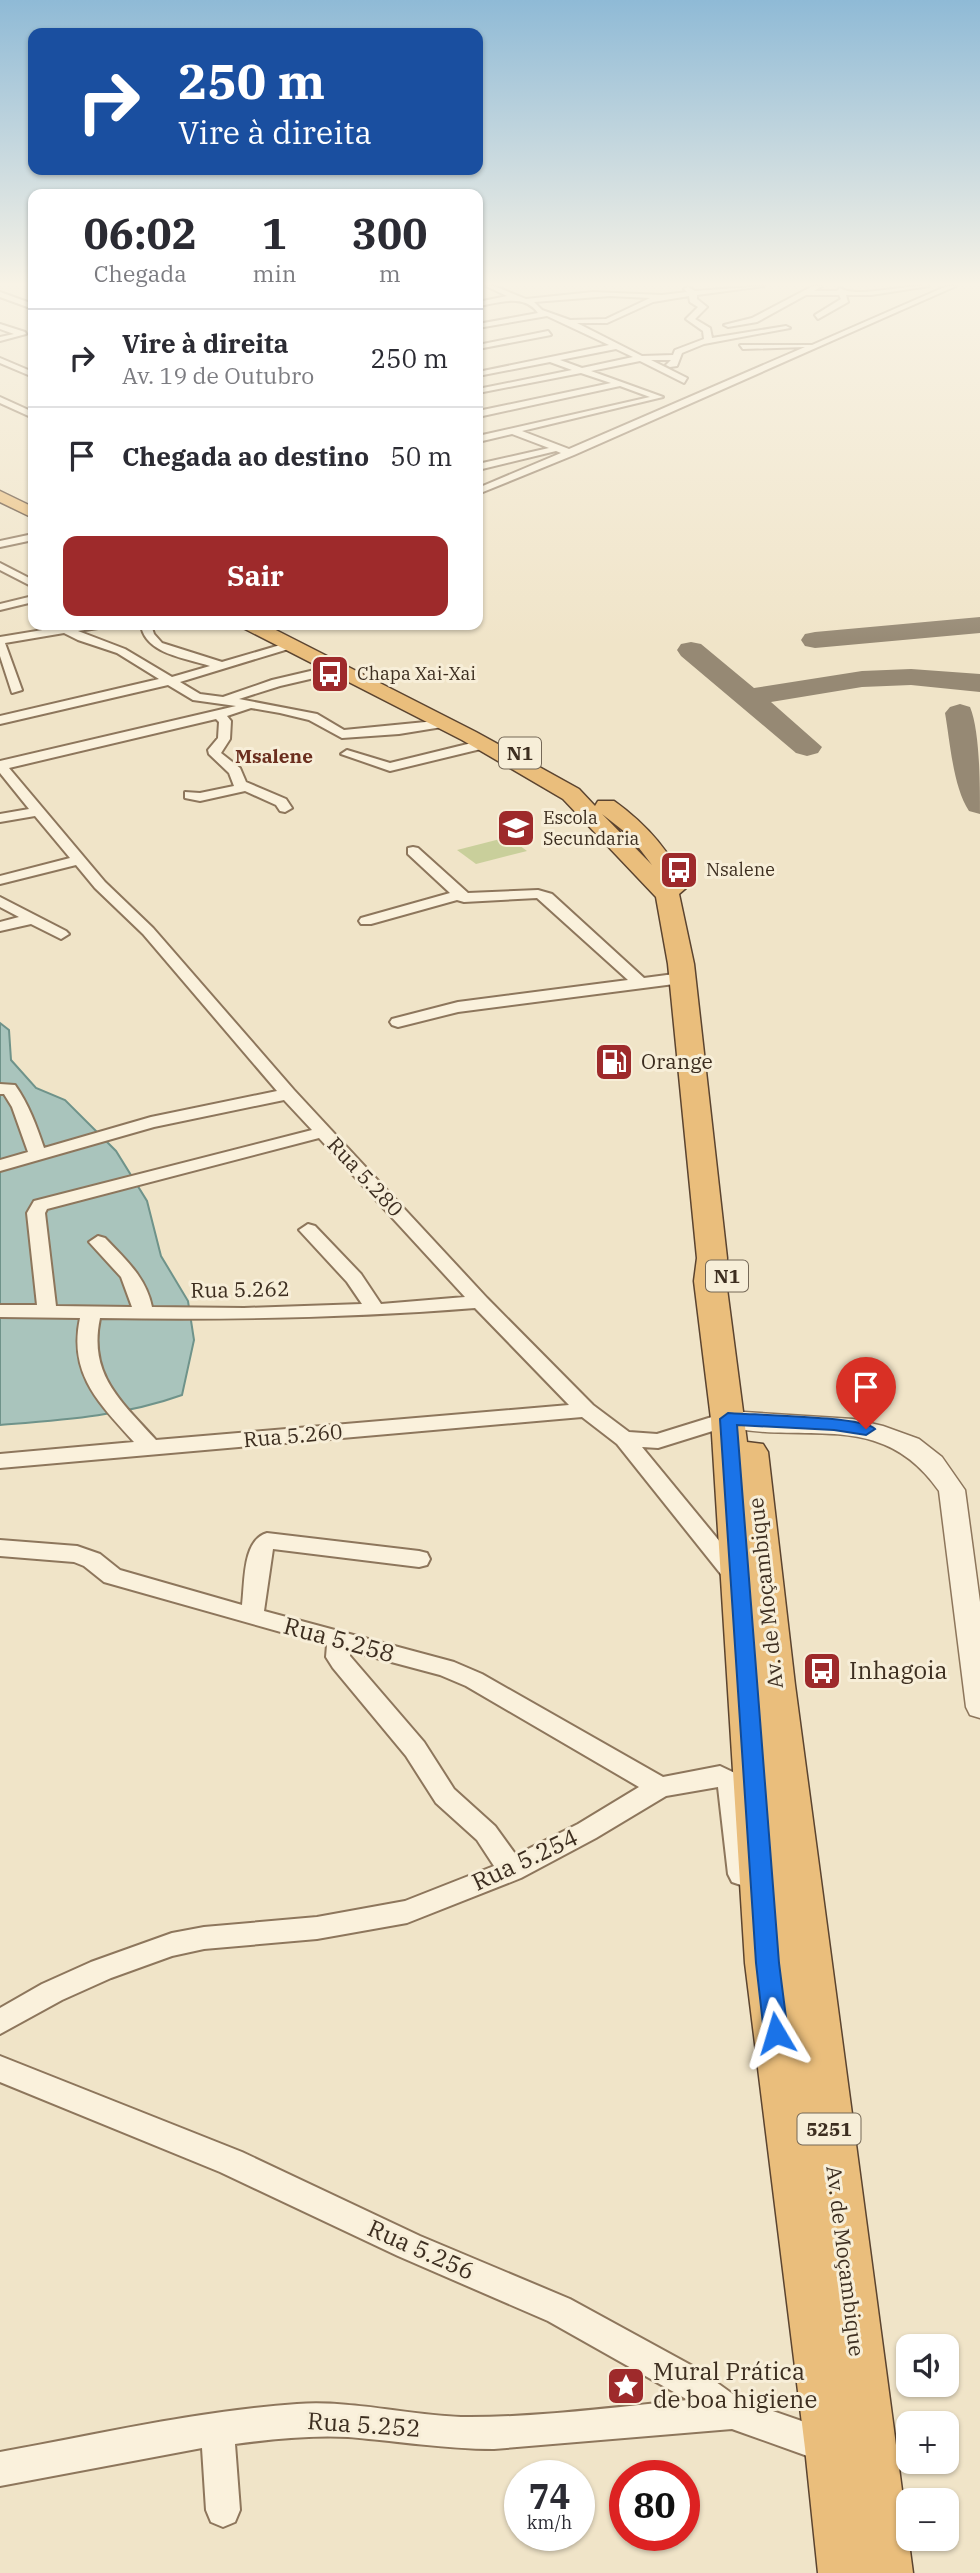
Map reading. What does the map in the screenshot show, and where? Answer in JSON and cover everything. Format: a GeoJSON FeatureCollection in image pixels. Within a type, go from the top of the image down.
{"type":"FeatureCollection","features":[{"type":"Feature","properties":{"kind":"highway"},"geometry":{"type":"LineString","coordinates":[[0,487],[28,501]]}},
{"type":"Feature","properties":{"kind":"highway"},"geometry":{"type":"LineString","coordinates":[[0,496],[28,510]]}},
{"type":"Feature","properties":{"kind":"highway","name":"N1"},"geometry":{"type":"LineString","coordinates":[[262,630],[337,670]]}},
{"type":"Feature","properties":{"kind":"highway","name":"N1"},"geometry":{"type":"LineString","coordinates":[[278,630],[337,670]]}},
{"type":"Feature","properties":{"kind":"highway","name":"Av. de Moçambique"},"geometry":{"type":"LineString","coordinates":[[337,670],[484,744],[571,794],[668,895],[682,978],[712,1258],[710,1281],[738,1420],[775,1685],[882,2567]]}},
{"type":"Feature","properties":{"kind":"highway","name":"Av. de Moçambique"},"geometry":{"type":"LineString","coordinates":[[337,670],[542,765],[584,791],[640,833],[654,848],[668,869],[676,895],[690,963],[728,1286],[738,1420],[738,1580],[768,1963],[784,2104],[832,2448],[882,2567]]}},
{"type":"Feature","properties":{"kind":"street"},"geometry":{"type":"LineString","coordinates":[[12,406],[28,413]]}},
{"type":"Feature","properties":{"kind":"street"},"geometry":{"type":"LineString","coordinates":[[483,415],[522,406]]}},
{"type":"Feature","properties":{"kind":"street"},"geometry":{"type":"LineString","coordinates":[[483,438],[620,406]]}},
{"type":"Feature","properties":{"kind":"street"},"geometry":{"type":"LineString","coordinates":[[483,489],[678,406]]}},
{"type":"Feature","properties":{"kind":"street"},"geometry":{"type":"LineString","coordinates":[[0,415],[28,409]]}},
{"type":"Feature","properties":{"kind":"street"},"geometry":{"type":"LineString","coordinates":[[483,418],[571,453]]}},
{"type":"Feature","properties":{"kind":"street"},"geometry":{"type":"LineString","coordinates":[[483,466],[560,448]]}},
{"type":"Feature","properties":{"kind":"street"},"geometry":{"type":"LineString","coordinates":[[0,544],[28,538]]}},
{"type":"Feature","properties":{"kind":"street"},"geometry":{"type":"LineString","coordinates":[[0,565],[28,581]]}},
{"type":"Feature","properties":{"kind":"street"},"geometry":{"type":"LineString","coordinates":[[0,575],[12,572]]}},
{"type":"Feature","properties":{"kind":"street"},"geometry":{"type":"LineString","coordinates":[[0,607],[28,600]]}},
{"type":"Feature","properties":{"kind":"street"},"geometry":{"type":"LineString","coordinates":[[10,624],[29,634]]}},
{"type":"Feature","properties":{"kind":"street"},"geometry":{"type":"LineString","coordinates":[[16,690],[1,646],[29,634],[59,630]]}},
{"type":"Feature","properties":{"kind":"street"},"geometry":{"type":"LineString","coordinates":[[68,630],[82,638],[121,651],[168,681],[221,708],[250,706],[280,709],[313,718],[342,734],[399,730],[442,723]]}},
{"type":"Feature","properties":{"kind":"street"},"geometry":{"type":"LineString","coordinates":[[147,630],[148,635],[158,645],[223,666]]}},
{"type":"Feature","properties":{"kind":"street"},"geometry":{"type":"LineString","coordinates":[[0,720],[168,681],[290,645]]}},
{"type":"Feature","properties":{"kind":"street"},"geometry":{"type":"LineString","coordinates":[[1,766],[206,715],[276,682],[337,670]]}},
{"type":"Feature","properties":{"kind":"street"},"geometry":{"type":"LineString","coordinates":[[221,708],[225,721],[224,739],[214,750],[215,754],[235,771],[238,782],[281,802],[285,808]]}},
{"type":"Feature","properties":{"kind":"street"},"geometry":{"type":"LineString","coordinates":[[347,754],[390,767],[484,744]]}},
{"type":"Feature","properties":{"kind":"street","name":"Rua 5.280"},"geometry":{"type":"LineString","coordinates":[[1,766],[100,885],[148,931],[288,1094],[480,1302],[586,1410],[624,1439],[738,1580]]}},
{"type":"Feature","properties":{"kind":"street"},"geometry":{"type":"LineString","coordinates":[[190,795],[200,797],[246,787]]}},
{"type":"Feature","properties":{"kind":"street"},"geometry":{"type":"LineString","coordinates":[[0,818],[39,811]]}},
{"type":"Feature","properties":{"kind":"street"},"geometry":{"type":"LineString","coordinates":[[413,850],[457,895],[464,898],[538,894],[547,897],[641,984]]}},
{"type":"Feature","properties":{"kind":"street"},"geometry":{"type":"LineString","coordinates":[[0,880],[80,860]]}},
{"type":"Feature","properties":{"kind":"street"},"geometry":{"type":"LineString","coordinates":[[366,921],[457,895]]}},
{"type":"Feature","properties":{"kind":"street"},"geometry":{"type":"LineString","coordinates":[[0,901],[61,934]]}},
{"type":"Feature","properties":{"kind":"street"},"geometry":{"type":"LineString","coordinates":[[0,927],[31,919]]}},
{"type":"Feature","properties":{"kind":"street"},"geometry":{"type":"LineString","coordinates":[[398,1022],[458,1007],[682,978]]}},
{"type":"Feature","properties":{"kind":"street"},"geometry":{"type":"LineString","coordinates":[[0,1089],[9,1089],[20,1107],[37,1153]]}},
{"type":"Feature","properties":{"kind":"street"},"geometry":{"type":"LineString","coordinates":[[0,1166],[37,1153],[151,1122],[288,1094]]}},
{"type":"Feature","properties":{"kind":"street"},"geometry":{"type":"LineString","coordinates":[[47,1312],[36,1213],[40,1205],[324,1132]]}},
{"type":"Feature","properties":{"kind":"street"},"geometry":{"type":"LineString","coordinates":[[308,1230],[354,1278],[376,1310]]}},
{"type":"Feature","properties":{"kind":"street"},"geometry":{"type":"LineString","coordinates":[[99,1242],[140,1289],[143,1314]]}},
{"type":"Feature","properties":{"kind":"street","name":"Rua 5.262"},"geometry":{"type":"LineString","coordinates":[[0,1311],[244,1314],[376,1310],[480,1302]]}},
{"type":"Feature","properties":{"kind":"street"},"geometry":{"type":"LineString","coordinates":[[91,1313],[86,1337],[88,1359],[109,1399],[152,1449]]}},
{"type":"Feature","properties":{"kind":"street","name":"Rua 5.260"},"geometry":{"type":"LineString","coordinates":[[0,1461],[586,1410]]}},
{"type":"Feature","properties":{"kind":"street"},"geometry":{"type":"LineString","coordinates":[[624,1439],[658,1441],[738,1420],[866,1429],[902,1439],[923,1453],[943,1472],[952,1490],[980,1707]]}},
{"type":"Feature","properties":{"kind":"street"},"geometry":{"type":"LineString","coordinates":[[252,1617],[262,1545],[267,1541],[419,1559]]}},
{"type":"Feature","properties":{"kind":"street","name":"Rua 5.258"},"geometry":{"type":"LineString","coordinates":[[0,1548],[77,1554],[92,1560],[112,1576],[338,1641],[461,1673],[660,1787]]}},
{"type":"Feature","properties":{"kind":"street"},"geometry":{"type":"LineString","coordinates":[[338,1641],[338,1657],[341,1662],[415,1749],[445,1797],[486,1833],[512,1870]]}},
{"type":"Feature","properties":{"kind":"street","name":"Rua 5.254"},"geometry":{"type":"LineString","coordinates":[[0,2022],[52,1992],[89,1975],[172,1945],[205,1938],[317,1928],[407,1912],[512,1870],[587,1831],[660,1787],[720,1776],[730,1782],[769,2080],[784,2104]]}},
{"type":"Feature","properties":{"kind":"street","name":"Rua 5.256"},"geometry":{"type":"LineString","coordinates":[[0,2068],[231,2162],[409,2246],[559,2310],[687,2380],[732,2413],[832,2448]]}},
{"type":"Feature","properties":{"kind":"street","name":"Rua 5.252"},"geometry":{"type":"LineString","coordinates":[[0,2469],[217,2429],[300,2420],[348,2421],[458,2433],[494,2433],[732,2413]]}},
{"type":"Feature","properties":{"kind":"street"},"geometry":{"type":"LineString","coordinates":[[217,2429],[223,2510]]}},
{"type":"Feature","properties":{"kind":"green space"},"geometry":{"type":"Polygon","coordinates":[[[508,837],[527,851],[476,864],[457,850],[508,837]]]}},
{"type":"Feature","properties":{"kind":"water"},"geometry":{"type":"Polygon","coordinates":[[[0,1023],[9,1030],[11,1060],[36,1088],[65,1100],[116,1151],[147,1201],[161,1256],[188,1301],[194,1340],[182,1395],[115,1412],[0,1425],[0,1023]]]}},
{"type":"Feature","properties":{"kind":"taxiway"},"geometry":{"type":"LineString","coordinates":[[815,640],[980,625]]}},
{"type":"Feature","properties":{"kind":"taxiway"},"geometry":{"type":"LineString","coordinates":[[691,650],[807,747]]}},
{"type":"Feature","properties":{"kind":"taxiway"},"geometry":{"type":"LineString","coordinates":[[750,697],[862,679],[911,677],[980,683]]}},
{"type":"Feature","properties":{"kind":"taxiway"},"geometry":{"type":"LineString","coordinates":[[960,713],[980,804]]}},
{"type":"Feature","properties":{"kind":"place","name":"Chapa Xai-Xai"},"geometry":{"type":"Point","coordinates":[330,674]}},
{"type":"Feature","properties":{"kind":"place","name":"Escola Secundaria"},"geometry":{"type":"Point","coordinates":[516,828]}},
{"type":"Feature","properties":{"kind":"place","name":"Nsalene"},"geometry":{"type":"Point","coordinates":[679,870]}},
{"type":"Feature","properties":{"kind":"place","name":"Orange"},"geometry":{"type":"Point","coordinates":[614,1062]}},
{"type":"Feature","properties":{"kind":"place","name":"Inhagoia"},"geometry":{"type":"Point","coordinates":[822,1671]}},
{"type":"Feature","properties":{"kind":"place","name":"Mural Prática de boa higiene"},"geometry":{"type":"Point","coordinates":[626,2386]}},
{"type":"Feature","properties":{"kind":"district","name":"Msalene"},"geometry":{"type":"Point","coordinates":[274,756]}},
{"type":"Feature","properties":{"kind":"route"},"geometry":{"type":"LineString","coordinates":[[776,2033],[768,1963],[738,1580],[728,1419],[866,1429]]}}]}
